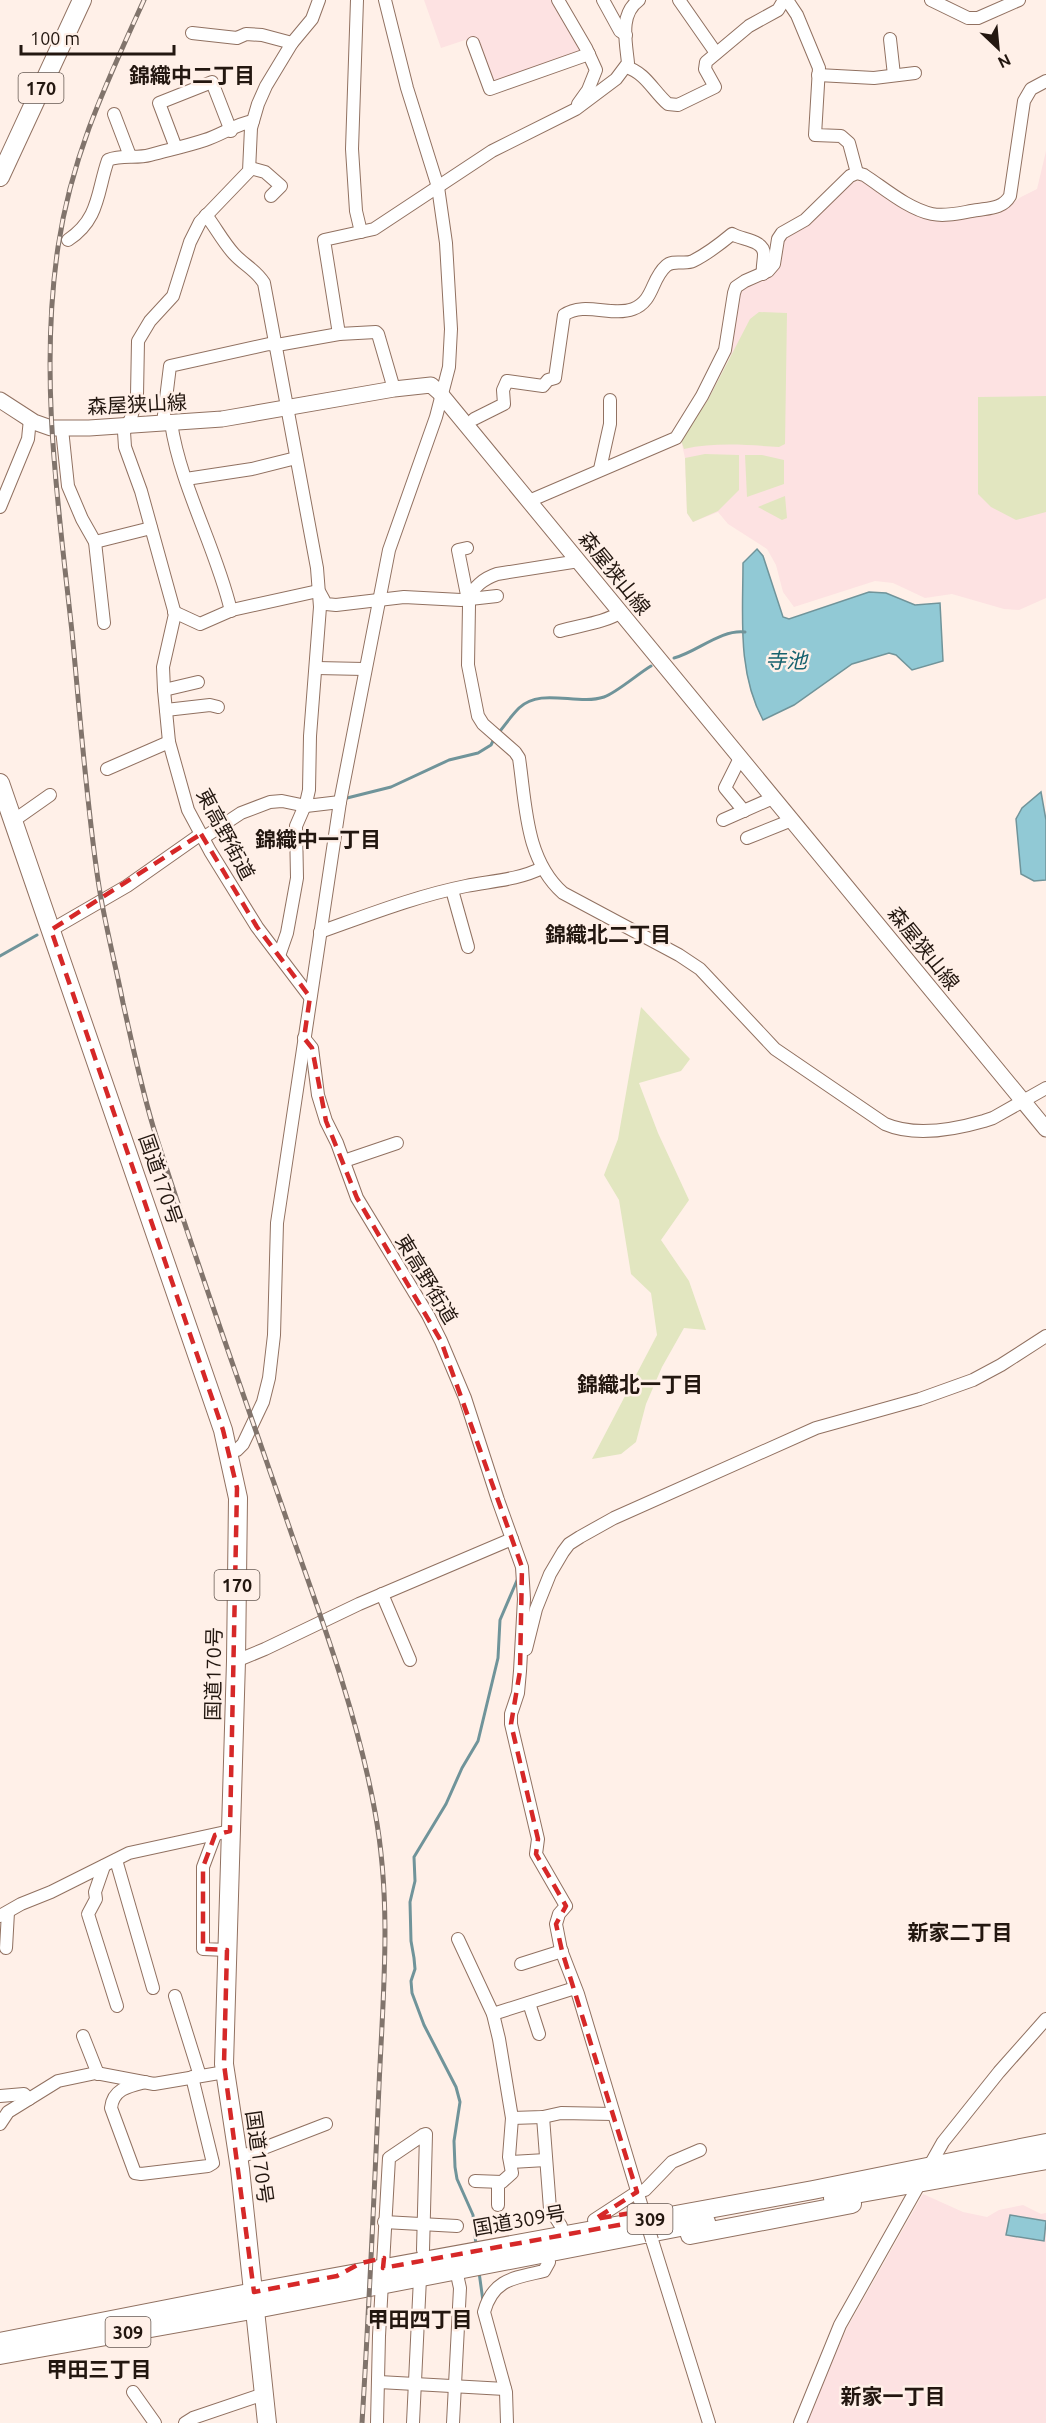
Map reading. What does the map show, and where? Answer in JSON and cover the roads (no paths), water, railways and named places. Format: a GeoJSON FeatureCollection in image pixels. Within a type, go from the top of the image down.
{"type":"FeatureCollection","features":[{"type":"Feature","properties":{"kind":"highway","name":"170"},"geometry":{"type":"LineString","coordinates":[[0,177],[82,0]]}},
{"type":"Feature","properties":{"kind":"highway","name":"国道170号"},"geometry":{"type":"LineString","coordinates":[[0,783],[229,1452],[238,1498],[236,1661],[223,1833],[227,1950],[225,2072],[255,2300],[267,2423]]}},
{"type":"Feature","properties":{"kind":"highway","name":"国道309号"},"geometry":{"type":"LineString","coordinates":[[0,2355],[383,2270],[1046,2143]]}},
{"type":"Feature","properties":{"kind":"highway","name":"国道309号"},"geometry":{"type":"LineString","coordinates":[[0,2342],[255,2300],[337,2276],[383,2270],[420,2278],[821,2200],[1046,2160]]}},
{"type":"Feature","properties":{"kind":"highway","name":"309"},"geometry":{"type":"LineString","coordinates":[[383,2270],[423,2250],[644,2213],[875,2169],[888,2175]]}},
{"type":"Feature","properties":{"kind":"highway","name":"309"},"geometry":{"type":"LineString","coordinates":[[420,2278],[448,2282],[653,2244],[889,2197],[919,2184]]}},
{"type":"Feature","properties":{"kind":"main road","name":"森屋狭山線"},"geometry":{"type":"LineString","coordinates":[[0,400],[30,419],[51,428],[62,429],[222,419],[394,389],[431,386],[441,395],[579,561],[1046,1129]]}},
{"type":"Feature","properties":{"kind":"street"},"geometry":{"type":"LineString","coordinates":[[270,196],[281,186],[265,172],[250,168],[253,121],[266,86],[292,42],[312,20],[319,0]]}},
{"type":"Feature","properties":{"kind":"street"},"geometry":{"type":"LineString","coordinates":[[357,0],[352,149],[356,211],[361,232]]}},
{"type":"Feature","properties":{"kind":"street"},"geometry":{"type":"LineString","coordinates":[[310,997],[339,802],[389,550],[449,367],[451,329],[446,232],[438,187],[407,88],[384,0]]}},
{"type":"Feature","properties":{"kind":"street"},"geometry":{"type":"LineString","coordinates":[[558,0],[596,70],[588,90],[578,102],[579,107]]}},
{"type":"Feature","properties":{"kind":"street"},"geometry":{"type":"LineString","coordinates":[[603,0],[620,31],[626,35]]}},
{"type":"Feature","properties":{"kind":"street"},"geometry":{"type":"LineString","coordinates":[[339,333],[324,240],[374,229],[492,151],[579,107],[616,79],[628,63],[627,13],[639,0]]}},
{"type":"Feature","properties":{"kind":"street"},"geometry":{"type":"LineString","coordinates":[[679,0],[716,53]]}},
{"type":"Feature","properties":{"kind":"street"},"geometry":{"type":"LineString","coordinates":[[626,67],[635,70],[672,106],[715,87],[705,69],[706,62],[749,26],[778,10],[785,0],[797,15],[815,55],[818,75],[815,135],[842,136],[849,143],[857,173]]}},
{"type":"Feature","properties":{"kind":"street"},"geometry":{"type":"LineString","coordinates":[[931,0],[968,18],[978,18],[1018,0]]}},
{"type":"Feature","properties":{"kind":"street"},"geometry":{"type":"LineString","coordinates":[[192,33],[237,38],[246,34],[262,35],[292,42]]}},
{"type":"Feature","properties":{"kind":"street"},"geometry":{"type":"LineString","coordinates":[[890,39],[894,75]]}},
{"type":"Feature","properties":{"kind":"street"},"geometry":{"type":"LineString","coordinates":[[473,43],[490,89],[589,54]]}},
{"type":"Feature","properties":{"kind":"street"},"geometry":{"type":"LineString","coordinates":[[818,75],[874,78],[915,73]]}},
{"type":"Feature","properties":{"kind":"street"},"geometry":{"type":"LineString","coordinates":[[529,501],[676,438],[702,396],[725,350],[736,287],[763,274],[774,264],[777,239],[782,233],[805,220],[850,176],[857,173],[864,175],[918,210],[932,214],[946,215],[1002,206],[1010,196],[1024,101],[1031,90],[1046,81]]}},
{"type":"Feature","properties":{"kind":"street"},"geometry":{"type":"LineString","coordinates":[[176,148],[159,102],[212,82],[231,131]]}},
{"type":"Feature","properties":{"kind":"street"},"geometry":{"type":"LineString","coordinates":[[114,114],[130,156]]}},
{"type":"Feature","properties":{"kind":"street"},"geometry":{"type":"LineString","coordinates":[[68,240],[84,227],[90,218],[103,186],[108,160],[117,156],[146,156],[176,148],[231,131],[243,123],[253,121]]}},
{"type":"Feature","properties":{"kind":"street","name":"東高野街道"},"geometry":{"type":"LineString","coordinates":[[250,168],[240,182],[206,215],[190,242],[173,296],[150,321],[138,341],[136,395],[124,432],[125,447],[141,491],[174,612],[163,667],[169,742],[188,810],[202,836],[257,927],[310,997],[304,1038],[312,1048],[318,1095],[365,1213],[428,1315],[465,1398],[522,1567],[524,1582],[520,1664]]}},
{"type":"Feature","properties":{"kind":"street"},"geometry":{"type":"LineString","coordinates":[[206,215],[232,252],[239,260],[256,271],[264,283],[286,408],[303,482],[318,591],[317,668],[310,736],[309,790],[296,826],[297,878],[287,933],[279,956]]}},
{"type":"Feature","properties":{"kind":"street"},"geometry":{"type":"LineString","coordinates":[[474,419],[504,404],[503,390],[507,381],[543,386],[548,380],[555,378],[564,315],[568,312],[589,309],[620,312],[639,306],[651,294],[666,266],[673,262],[692,262],[732,234],[760,245],[764,250],[763,274]]}},
{"type":"Feature","properties":{"kind":"street"},"geometry":{"type":"LineString","coordinates":[[231,610],[224,583],[167,423],[170,366],[269,344],[275,345],[339,333],[376,332],[394,389]]}},
{"type":"Feature","properties":{"kind":"street"},"geometry":{"type":"LineString","coordinates":[[600,470],[610,424],[609,400]]}},
{"type":"Feature","properties":{"kind":"street"},"geometry":{"type":"LineString","coordinates":[[0,507],[28,439],[30,419]]}},
{"type":"Feature","properties":{"kind":"street"},"geometry":{"type":"LineString","coordinates":[[62,429],[68,486],[95,542],[105,623]]}},
{"type":"Feature","properties":{"kind":"street"},"geometry":{"type":"LineString","coordinates":[[186,479],[252,469],[296,458]]}},
{"type":"Feature","properties":{"kind":"street"},"geometry":{"type":"LineString","coordinates":[[95,542],[151,528]]}},
{"type":"Feature","properties":{"kind":"street"},"geometry":{"type":"LineString","coordinates":[[458,550],[469,610],[468,665],[478,716],[483,724],[519,758],[531,839],[542,868],[552,884],[563,893],[700,969],[775,1049],[885,1124],[898,1130],[922,1131],[973,1124],[993,1118],[1046,1088]]}},
{"type":"Feature","properties":{"kind":"street"},"geometry":{"type":"LineString","coordinates":[[467,599],[477,585],[487,577],[579,561]]}},
{"type":"Feature","properties":{"kind":"street"},"geometry":{"type":"LineString","coordinates":[[318,591],[326,604],[422,597],[467,599],[497,596]]}},
{"type":"Feature","properties":{"kind":"street"},"geometry":{"type":"LineString","coordinates":[[174,612],[200,624],[231,610],[318,591]]}},
{"type":"Feature","properties":{"kind":"street"},"geometry":{"type":"LineString","coordinates":[[560,631],[589,622],[609,620],[621,612]]}},
{"type":"Feature","properties":{"kind":"street"},"geometry":{"type":"LineString","coordinates":[[317,668],[364,669]]}},
{"type":"Feature","properties":{"kind":"street"},"geometry":{"type":"LineString","coordinates":[[164,690],[198,682]]}},
{"type":"Feature","properties":{"kind":"street"},"geometry":{"type":"LineString","coordinates":[[166,710],[210,705],[218,707]]}},
{"type":"Feature","properties":{"kind":"street"},"geometry":{"type":"LineString","coordinates":[[106,769],[169,742]]}},
{"type":"Feature","properties":{"kind":"street"},"geometry":{"type":"LineString","coordinates":[[740,758],[725,788],[744,811]]}},
{"type":"Feature","properties":{"kind":"street"},"geometry":{"type":"LineString","coordinates":[[13,821],[50,795]]}},
{"type":"Feature","properties":{"kind":"street"},"geometry":{"type":"LineString","coordinates":[[723,820],[773,798]]}},
{"type":"Feature","properties":{"kind":"street"},"geometry":{"type":"LineString","coordinates":[[51,930],[127,886],[202,836],[261,804],[282,801],[305,806],[339,802]]}},
{"type":"Feature","properties":{"kind":"street"},"geometry":{"type":"LineString","coordinates":[[747,838],[792,820]]}},
{"type":"Feature","properties":{"kind":"street"},"geometry":{"type":"LineString","coordinates":[[320,932],[384,909],[452,890],[499,882],[542,868]]}},
{"type":"Feature","properties":{"kind":"street"},"geometry":{"type":"LineString","coordinates":[[452,890],[468,947]]}},
{"type":"Feature","properties":{"kind":"street"},"geometry":{"type":"LineString","coordinates":[[229,1452],[237,1450],[243,1444],[263,1402],[269,1378],[274,1335],[277,1224],[304,1038]]}},
{"type":"Feature","properties":{"kind":"street"},"geometry":{"type":"LineString","coordinates":[[344,1161],[396,1143]]}},
{"type":"Feature","properties":{"kind":"street"},"geometry":{"type":"LineString","coordinates":[[709,2423],[562,1951],[556,1924],[559,1914],[566,1906],[536,1854],[538,1839],[511,1724],[518,1693],[520,1664],[542,1591],[569,1544],[614,1518],[816,1428],[920,1399],[972,1380],[1001,1365],[1046,1336]]}},
{"type":"Feature","properties":{"kind":"street"},"geometry":{"type":"LineString","coordinates":[[236,1661],[382,1594],[512,1539]]}},
{"type":"Feature","properties":{"kind":"street"},"geometry":{"type":"LineString","coordinates":[[382,1594],[410,1660]]}},
{"type":"Feature","properties":{"kind":"street"},"geometry":{"type":"LineString","coordinates":[[6,1948],[4,1914],[21,1904],[51,1892],[129,1853],[223,1833]]}},
{"type":"Feature","properties":{"kind":"street"},"geometry":{"type":"LineString","coordinates":[[223,1833],[203,1867],[203,1949],[227,1950]]}},
{"type":"Feature","properties":{"kind":"street"},"geometry":{"type":"LineString","coordinates":[[110,1863],[153,1988]]}},
{"type":"Feature","properties":{"kind":"street"},"geometry":{"type":"LineString","coordinates":[[110,1863],[95,1892],[96,1899],[87,1914],[117,2006]]}},
{"type":"Feature","properties":{"kind":"street"},"geometry":{"type":"LineString","coordinates":[[458,1939],[493,2014],[508,2085],[512,2118],[509,2157],[512,2173],[502,2182],[475,2181]]}},
{"type":"Feature","properties":{"kind":"street"},"geometry":{"type":"LineString","coordinates":[[521,1964],[562,1951]]}},
{"type":"Feature","properties":{"kind":"street"},"geometry":{"type":"LineString","coordinates":[[493,2014],[575,1988]]}},
{"type":"Feature","properties":{"kind":"street"},"geometry":{"type":"LineString","coordinates":[[145,2082],[117,2092],[112,2100],[111,2108],[135,2173],[207,2166],[213,2163],[196,2077],[175,1996]]}},
{"type":"Feature","properties":{"kind":"street"},"geometry":{"type":"LineString","coordinates":[[529,2003],[539,2034]]}},
{"type":"Feature","properties":{"kind":"street"},"geometry":{"type":"LineString","coordinates":[[800,2423],[840,2325],[943,2142],[1046,2019]]}},
{"type":"Feature","properties":{"kind":"street"},"geometry":{"type":"LineString","coordinates":[[83,2036],[98,2074]]}},
{"type":"Feature","properties":{"kind":"street"},"geometry":{"type":"LineString","coordinates":[[0,2124],[8,2112],[58,2081],[98,2074],[154,2084],[225,2072]]}},
{"type":"Feature","properties":{"kind":"street"},"geometry":{"type":"LineString","coordinates":[[0,2096],[24,2094],[29,2099]]}},
{"type":"Feature","properties":{"kind":"street"},"geometry":{"type":"LineString","coordinates":[[512,2118],[543,2117],[561,2113],[613,2114]]}},
{"type":"Feature","properties":{"kind":"street"},"geometry":{"type":"LineString","coordinates":[[543,2117],[550,2208],[561,2226]]}},
{"type":"Feature","properties":{"kind":"street"},"geometry":{"type":"LineString","coordinates":[[238,2158],[326,2124]]}},
{"type":"Feature","properties":{"kind":"street"},"geometry":{"type":"LineString","coordinates":[[376,2423],[384,2222],[389,2158],[426,2134],[423,2250]]}},
{"type":"Feature","properties":{"kind":"street"},"geometry":{"type":"LineString","coordinates":[[594,2220],[637,2192],[645,2190],[672,2162],[700,2150]]}},
{"type":"Feature","properties":{"kind":"street"},"geometry":{"type":"LineString","coordinates":[[511,2162],[546,2160]]}},
{"type":"Feature","properties":{"kind":"street"},"geometry":{"type":"LineString","coordinates":[[498,2182],[498,2205]]}},
{"type":"Feature","properties":{"kind":"street"},"geometry":{"type":"LineString","coordinates":[[384,2222],[457,2226]]}},
{"type":"Feature","properties":{"kind":"street"},"geometry":{"type":"LineString","coordinates":[[500,2423],[507,2417],[506,2389],[484,2312],[496,2288],[516,2278],[544,2271],[549,2262]]}},
{"type":"Feature","properties":{"kind":"street"},"geometry":{"type":"LineString","coordinates":[[413,2423],[420,2278]]}},
{"type":"Feature","properties":{"kind":"street"},"geometry":{"type":"LineString","coordinates":[[453,2423],[458,2280]]}},
{"type":"Feature","properties":{"kind":"street"},"geometry":{"type":"LineString","coordinates":[[379,2382],[506,2389]]}},
{"type":"Feature","properties":{"kind":"street"},"geometry":{"type":"LineString","coordinates":[[133,2392],[155,2423]]}},
{"type":"Feature","properties":{"kind":"street"},"geometry":{"type":"LineString","coordinates":[[185,2423],[193,2418],[264,2394]]}},
{"type":"Feature","properties":{"kind":"water","name":"寺池"},"geometry":{"type":"Polygon","coordinates":[[[757,549],[763,556],[783,617],[789,619],[869,592],[886,593],[915,605],[940,603],[943,661],[912,670],[896,655],[889,653],[852,664],[794,705],[763,720],[749,683],[742,623],[743,563],[757,549]]]}},
{"type":"Feature","properties":{"kind":"water"},"geometry":{"type":"Polygon","coordinates":[[[1041,792],[1046,820],[1046,880],[1034,881],[1021,874],[1016,819],[1022,808],[1041,792]]]}},
{"type":"Feature","properties":{"kind":"water"},"geometry":{"type":"Polygon","coordinates":[[[1010,2215],[1046,2221],[1044,2241],[1006,2235],[1010,2215]]]}},
{"type":"Feature","properties":{"kind":"waterway"},"geometry":{"type":"LineString","coordinates":[[674,658],[718,637],[745,632]]}},
{"type":"Feature","properties":{"kind":"waterway"},"geometry":{"type":"LineString","coordinates":[[498,734],[516,711],[528,702],[548,698],[582,700],[604,697],[651,666]]}},
{"type":"Feature","properties":{"kind":"waterway"},"geometry":{"type":"LineString","coordinates":[[343,799],[391,787],[449,760],[478,753],[491,745],[494,739]]}},
{"type":"Feature","properties":{"kind":"waterway"},"geometry":{"type":"LineString","coordinates":[[0,956],[37,935]]}},
{"type":"Feature","properties":{"kind":"waterway"},"geometry":{"type":"LineString","coordinates":[[476,2245],[473,2215],[457,2179],[455,2167],[454,2141],[460,2102],[456,2087],[424,2025],[412,1993],[411,1981],[415,1969],[411,1941],[410,1902],[415,1881],[414,1857],[446,1804],[462,1768],[478,1741],[498,1658],[500,1620],[518,1578]]}},
{"type":"Feature","properties":{"kind":"waterway"},"geometry":{"type":"LineString","coordinates":[[479,2272],[483,2301]]}},
{"type":"Feature","properties":{"kind":"railway"},"geometry":{"type":"LineString","coordinates":[[144,0],[92,120],[81,150],[64,213],[58,247],[50,343],[50,391],[56,488],[98,880],[106,926],[146,1103],[223,1337],[340,1673],[360,1742],[375,1812],[383,1880],[385,1949],[362,2423]]}},
{"type":"Feature","properties":{"kind":"district","name":"錦織中二丁目"},"geometry":{"type":"Point","coordinates":[192,75]}},
{"type":"Feature","properties":{"kind":"district","name":"錦織中一丁目"},"geometry":{"type":"Point","coordinates":[318,839]}},
{"type":"Feature","properties":{"kind":"district","name":"錦織北二丁目"},"geometry":{"type":"Point","coordinates":[608,934]}},
{"type":"Feature","properties":{"kind":"district","name":"錦織北一丁目"},"geometry":{"type":"Point","coordinates":[640,1384]}},
{"type":"Feature","properties":{"kind":"district","name":"新家二丁目"},"geometry":{"type":"Point","coordinates":[960,1932]}},
{"type":"Feature","properties":{"kind":"district","name":"甲田四丁目"},"geometry":{"type":"Point","coordinates":[420,2319]}},
{"type":"Feature","properties":{"kind":"district","name":"甲田三丁目"},"geometry":{"type":"Point","coordinates":[99,2369]}},
{"type":"Feature","properties":{"kind":"district","name":"新家一丁目"},"geometry":{"type":"Point","coordinates":[893,2396]}}]}
